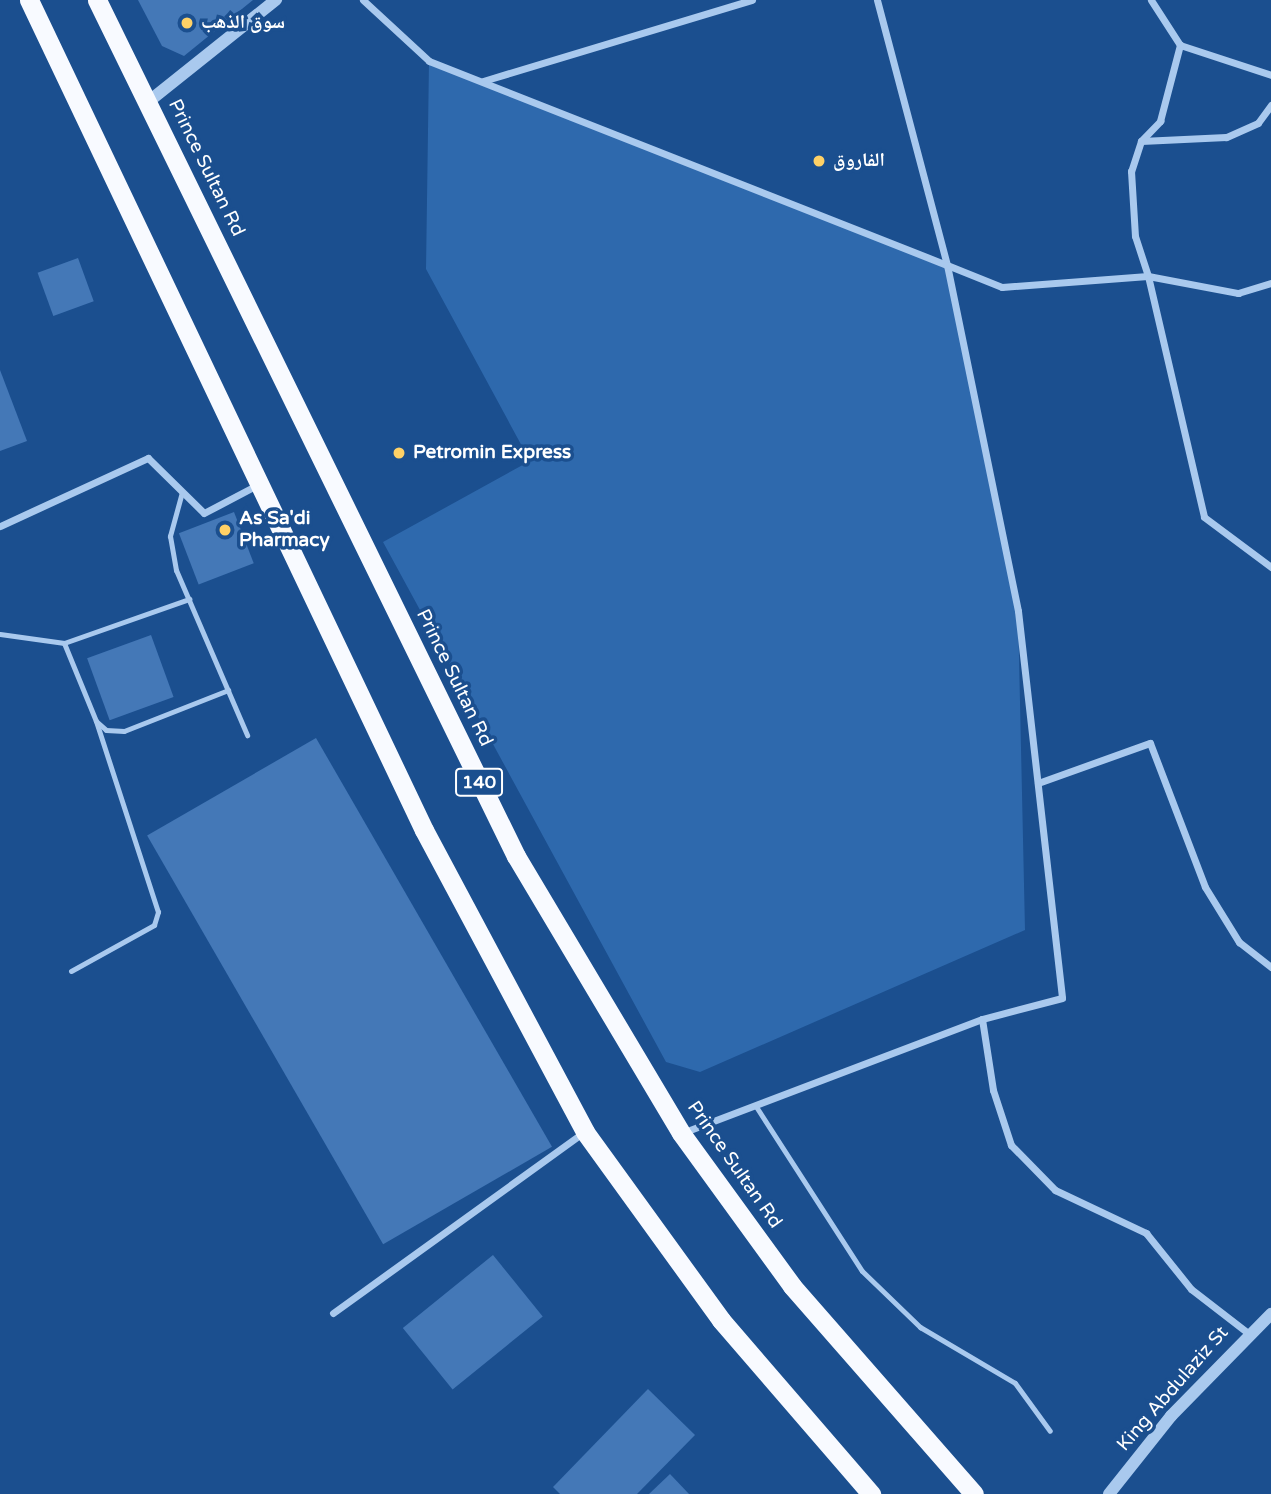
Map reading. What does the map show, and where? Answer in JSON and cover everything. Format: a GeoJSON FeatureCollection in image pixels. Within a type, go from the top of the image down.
{"type":"FeatureCollection","features":[{"type":"Feature","properties":{"kind":"highway"},"geometry":{"type":"LineString","coordinates":[[29,0],[264,482],[424,830],[585,1132],[721,1320],[871,1494]]}},
{"type":"Feature","properties":{"kind":"highway","name":"Prince Sultan Rd"},"geometry":{"type":"LineString","coordinates":[[97,0],[516,856],[681,1133],[792,1286],[974,1494]]}},
{"type":"Feature","properties":{"kind":"street"},"geometry":{"type":"LineString","coordinates":[[148,102],[276,0]]}},
{"type":"Feature","properties":{"kind":"street"},"geometry":{"type":"LineString","coordinates":[[363,0],[429,61],[1002,287],[1148,276],[1238,293],[1271,283]]}},
{"type":"Feature","properties":{"kind":"street"},"geometry":{"type":"LineString","coordinates":[[483,82],[752,0]]}},
{"type":"Feature","properties":{"kind":"street"},"geometry":{"type":"LineString","coordinates":[[681,1133],[982,1019],[1062,998],[1018,611],[947,265],[877,0]]}},
{"type":"Feature","properties":{"kind":"street"},"geometry":{"type":"LineString","coordinates":[[1151,0],[1180,45],[1271,75]]}},
{"type":"Feature","properties":{"kind":"street"},"geometry":{"type":"LineString","coordinates":[[1180,45],[1160,121],[1141,141],[1131,172],[1135,236],[1148,276],[1204,517],[1271,567]]}},
{"type":"Feature","properties":{"kind":"street"},"geometry":{"type":"LineString","coordinates":[[1141,141],[1226,138],[1258,123],[1271,106]]}},
{"type":"Feature","properties":{"kind":"street"},"geometry":{"type":"LineString","coordinates":[[0,526],[148,458],[204,513],[264,482]]}},
{"type":"Feature","properties":{"kind":"street"},"geometry":{"type":"LineString","coordinates":[[1038,783],[1150,743],[1205,887],[1239,942],[1271,967]]}},
{"type":"Feature","properties":{"kind":"street"},"geometry":{"type":"LineString","coordinates":[[982,1019],[993,1090],[1011,1145],[1055,1190],[1146,1233],[1191,1289],[1248,1333]]}},
{"type":"Feature","properties":{"kind":"street"},"geometry":{"type":"LineString","coordinates":[[333,1312],[585,1132]]}},
{"type":"Feature","properties":{"kind":"street","name":"King Abdulaziz St"},"geometry":{"type":"LineString","coordinates":[[1109,1494],[1248,1333],[1271,1314]]}},
{"type":"Feature","properties":{"kind":"lane"},"geometry":{"type":"LineString","coordinates":[[182,492],[170,536],[189,598],[247,735]]}},
{"type":"Feature","properties":{"kind":"lane"},"geometry":{"type":"LineString","coordinates":[[0,634],[64,643],[189,598]]}},
{"type":"Feature","properties":{"kind":"lane"},"geometry":{"type":"LineString","coordinates":[[64,643],[96,721],[158,912],[154,925],[71,971]]}},
{"type":"Feature","properties":{"kind":"lane"},"geometry":{"type":"LineString","coordinates":[[96,721],[124,731],[228,690]]}},
{"type":"Feature","properties":{"kind":"lane"},"geometry":{"type":"LineString","coordinates":[[754,1105],[862,1271],[920,1327],[1015,1383],[1049,1431]]}},
{"type":"Feature","properties":{"kind":"shaded area"},"geometry":{"type":"Polygon","coordinates":[[[429,61],[947,265],[1018,611],[1025,930],[700,1072],[666,1062],[383,542],[530,461],[426,269],[429,61]]]}},
{"type":"Feature","properties":{"kind":"building","name":"سوق الذهب"},"geometry":{"type":"Polygon","coordinates":[[[138,0],[253,0],[184,56],[162,46],[138,0]]]}},
{"type":"Feature","properties":{"kind":"building"},"geometry":{"type":"Polygon","coordinates":[[[78,258],[94,301],[53,316],[38,273],[78,258]]]}},
{"type":"Feature","properties":{"kind":"building"},"geometry":{"type":"Polygon","coordinates":[[[0,370],[27,441],[0,451],[0,370]]]}},
{"type":"Feature","properties":{"kind":"building"},"geometry":{"type":"Polygon","coordinates":[[[234,512],[254,563],[199,584],[179,533],[234,512]]]}},
{"type":"Feature","properties":{"kind":"building"},"geometry":{"type":"Polygon","coordinates":[[[151,635],[174,697],[110,720],[87,658],[151,635]]]}},
{"type":"Feature","properties":{"kind":"building"},"geometry":{"type":"Polygon","coordinates":[[[316,738],[552,1147],[383,1244],[147,836],[316,738]]]}},
{"type":"Feature","properties":{"kind":"building"},"geometry":{"type":"Polygon","coordinates":[[[493,1255],[543,1316],[453,1389],[403,1328],[493,1255]]]}},
{"type":"Feature","properties":{"kind":"building"},"geometry":{"type":"Polygon","coordinates":[[[648,1389],[695,1435],[637,1494],[560,1494],[553,1487],[648,1389]]]}},
{"type":"Feature","properties":{"kind":"building"},"geometry":{"type":"Polygon","coordinates":[[[670,1474],[689,1494],[649,1494],[670,1474]]]}},
{"type":"Feature","properties":{"kind":"place","name":"سوق الذهب"},"geometry":{"type":"Point","coordinates":[187,23]}},
{"type":"Feature","properties":{"kind":"place","name":"الفاروق"},"geometry":{"type":"Point","coordinates":[819,161]}},
{"type":"Feature","properties":{"kind":"place","name":"Petromin Express"},"geometry":{"type":"Point","coordinates":[399,453]}},
{"type":"Feature","properties":{"kind":"place","name":"As Sa'di Pharmacy"},"geometry":{"type":"Point","coordinates":[225,530]}}]}
